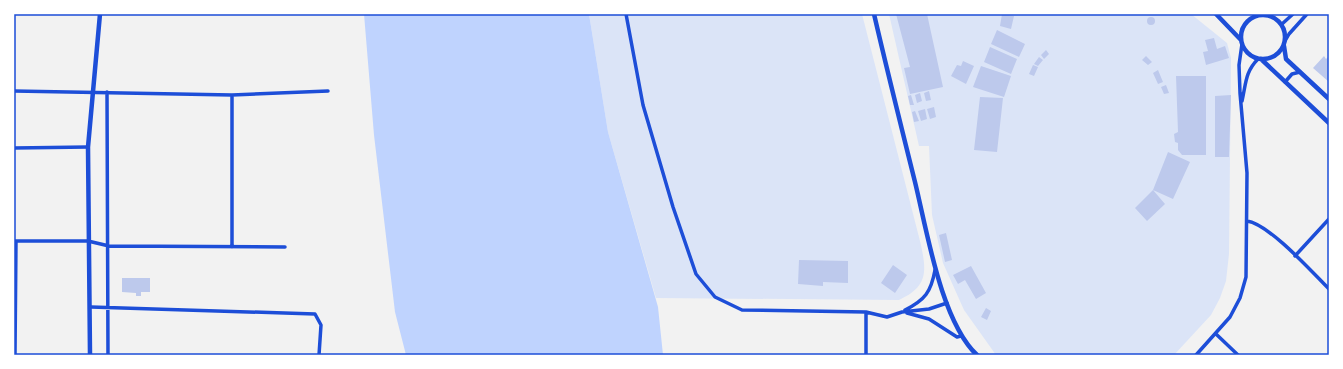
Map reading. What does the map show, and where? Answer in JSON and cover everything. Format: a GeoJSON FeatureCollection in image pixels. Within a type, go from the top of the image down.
{"type":"FeatureCollection","features":[{"type":"Feature","properties":{"kind":"street"},"geometry":{"type":"LineString","coordinates":[[90,355],[91,308],[88,242],[88,147],[100,14]]}},
{"type":"Feature","properties":{"kind":"street"},"geometry":{"type":"LineString","coordinates":[[626,14],[643,105],[673,207],[696,274],[708,291],[725,303],[742,310],[866,312],[887,317],[902,312],[919,303],[929,291],[936,267]]}},
{"type":"Feature","properties":{"kind":"street"},"geometry":{"type":"LineString","coordinates":[[874,14],[936,267],[947,303],[961,336],[977,355]]}},
{"type":"Feature","properties":{"kind":"street"},"geometry":{"type":"LineString","coordinates":[[1216,14],[1241,42],[1248,54],[1259,59],[1286,82],[1329,123]]}},
{"type":"Feature","properties":{"kind":"street"},"geometry":{"type":"LineString","coordinates":[[1196,355],[1230,317],[1244,288],[1247,266],[1247,172],[1242,139],[1242,104],[1239,65],[1243,27],[1251,18],[1258,14],[1274,17],[1281,23]]}},
{"type":"Feature","properties":{"kind":"street"},"geometry":{"type":"LineString","coordinates":[[1280,14],[1281,23],[1284,30],[1286,59],[1329,99]]}},
{"type":"Feature","properties":{"kind":"street"},"geometry":{"type":"LineString","coordinates":[[1281,23],[1293,14]]}},
{"type":"Feature","properties":{"kind":"street"},"geometry":{"type":"LineString","coordinates":[[1242,104],[1246,75],[1251,66],[1259,59],[1267,59],[1277,55],[1289,34],[1307,14]]}},
{"type":"Feature","properties":{"kind":"street"},"geometry":{"type":"LineString","coordinates":[[1286,82],[1292,74],[1300,72]]}},
{"type":"Feature","properties":{"kind":"street"},"geometry":{"type":"LineString","coordinates":[[14,91],[232,94],[328,91]]}},
{"type":"Feature","properties":{"kind":"street"},"geometry":{"type":"LineString","coordinates":[[107,92],[109,246],[108,355]]}},
{"type":"Feature","properties":{"kind":"street"},"geometry":{"type":"LineString","coordinates":[[232,94],[232,247]]}},
{"type":"Feature","properties":{"kind":"street"},"geometry":{"type":"LineString","coordinates":[[14,148],[88,147]]}},
{"type":"Feature","properties":{"kind":"street"},"geometry":{"type":"LineString","coordinates":[[1295,256],[1329,219]]}},
{"type":"Feature","properties":{"kind":"street"},"geometry":{"type":"LineString","coordinates":[[1247,221],[1261,226],[1268,231],[1329,289]]}},
{"type":"Feature","properties":{"kind":"street"},"geometry":{"type":"LineString","coordinates":[[15,355],[15,241],[88,242],[109,246],[285,247]]}},
{"type":"Feature","properties":{"kind":"street"},"geometry":{"type":"LineString","coordinates":[[902,312],[929,309],[947,303]]}},
{"type":"Feature","properties":{"kind":"street"},"geometry":{"type":"LineString","coordinates":[[91,308],[315,314],[321,325],[319,355]]}},
{"type":"Feature","properties":{"kind":"street"},"geometry":{"type":"LineString","coordinates":[[866,312],[866,355]]}},
{"type":"Feature","properties":{"kind":"street"},"geometry":{"type":"LineString","coordinates":[[902,312],[929,319],[958,337],[961,336]]}},
{"type":"Feature","properties":{"kind":"street"},"geometry":{"type":"LineString","coordinates":[[1216,334],[1238,355]]}},
{"type":"Feature","properties":{"kind":"shaded area"},"geometry":{"type":"Polygon","coordinates":[[[589,14],[862,14],[921,245],[924,271],[920,284],[915,290],[899,300],[656,298],[608,132],[589,14]]]}},
{"type":"Feature","properties":{"kind":"shaded area"},"geometry":{"type":"Polygon","coordinates":[[[889,14],[1191,14],[1227,43],[1231,58],[1229,254],[1226,281],[1220,298],[1211,315],[1174,355],[996,355],[964,310],[943,263],[932,215],[929,146],[919,146],[889,14]]]}},
{"type":"Feature","properties":{"kind":"water"},"geometry":{"type":"Polygon","coordinates":[[[364,14],[589,14],[608,132],[658,307],[663,355],[406,355],[395,312],[374,135],[364,14]]]}},
{"type":"Feature","properties":{"kind":"building"},"geometry":{"type":"Polygon","coordinates":[[[896,14],[927,14],[943,87],[910,94],[904,68],[910,67],[896,14]]]}},
{"type":"Feature","properties":{"kind":"building"},"geometry":{"type":"Polygon","coordinates":[[[1002,14],[1014,16],[1011,29],[1000,26],[1002,14]]]}},
{"type":"Feature","properties":{"kind":"building"},"geometry":{"type":"Polygon","coordinates":[[[1151,17],[1154,18],[1154,24],[1151,25],[1148,24],[1147,21],[1148,18],[1151,17]]]}},
{"type":"Feature","properties":{"kind":"building"},"geometry":{"type":"Polygon","coordinates":[[[997,30],[1025,44],[1019,57],[991,44],[997,30]]]}},
{"type":"Feature","properties":{"kind":"building"},"geometry":{"type":"Polygon","coordinates":[[[1214,38],[1217,49],[1225,46],[1229,58],[1206,65],[1203,52],[1208,51],[1205,40],[1214,38]]]}},
{"type":"Feature","properties":{"kind":"building"},"geometry":{"type":"Polygon","coordinates":[[[990,47],[1017,59],[1011,74],[984,62],[990,47]]]}},
{"type":"Feature","properties":{"kind":"building"},"geometry":{"type":"Polygon","coordinates":[[[1046,50],[1049,54],[1044,59],[1041,55],[1046,50]]]}},
{"type":"Feature","properties":{"kind":"building"},"geometry":{"type":"Polygon","coordinates":[[[1146,56],[1152,62],[1148,65],[1142,60],[1146,56]]]}},
{"type":"Feature","properties":{"kind":"building"},"geometry":{"type":"Polygon","coordinates":[[[1324,56],[1326,59],[1329,56],[1329,82],[1313,68],[1324,56]]]}},
{"type":"Feature","properties":{"kind":"building"},"geometry":{"type":"Polygon","coordinates":[[[1039,57],[1043,60],[1038,66],[1034,64],[1039,57]]]}},
{"type":"Feature","properties":{"kind":"building"},"geometry":{"type":"Polygon","coordinates":[[[963,61],[974,66],[966,84],[951,76],[957,65],[961,66],[963,61]]]}},
{"type":"Feature","properties":{"kind":"building"},"geometry":{"type":"Polygon","coordinates":[[[1033,65],[1038,67],[1034,76],[1029,74],[1033,65]]]}},
{"type":"Feature","properties":{"kind":"building"},"geometry":{"type":"Polygon","coordinates":[[[981,66],[1011,76],[1004,97],[973,87],[981,66]]]}},
{"type":"Feature","properties":{"kind":"building"},"geometry":{"type":"Polygon","coordinates":[[[1158,70],[1163,82],[1158,84],[1153,73],[1158,70]]]}},
{"type":"Feature","properties":{"kind":"building"},"geometry":{"type":"Polygon","coordinates":[[[1176,76],[1206,76],[1206,155],[1182,155],[1178,150],[1178,143],[1175,142],[1174,134],[1178,132],[1176,76]]]}},
{"type":"Feature","properties":{"kind":"building"},"geometry":{"type":"Polygon","coordinates":[[[1166,85],[1169,93],[1164,94],[1161,87],[1166,85]]]}},
{"type":"Feature","properties":{"kind":"building"},"geometry":{"type":"Polygon","coordinates":[[[929,91],[931,100],[926,101],[924,93],[929,91]]]}},
{"type":"Feature","properties":{"kind":"building"},"geometry":{"type":"Polygon","coordinates":[[[920,93],[922,101],[917,103],[915,95],[920,93]]]}},
{"type":"Feature","properties":{"kind":"building"},"geometry":{"type":"Polygon","coordinates":[[[911,95],[914,105],[910,105],[908,96],[911,95]]]}},
{"type":"Feature","properties":{"kind":"building"},"geometry":{"type":"Polygon","coordinates":[[[1231,95],[1229,157],[1215,157],[1215,96],[1231,95]]]}},
{"type":"Feature","properties":{"kind":"building"},"geometry":{"type":"Polygon","coordinates":[[[980,97],[1003,98],[997,152],[974,150],[980,97]]]}},
{"type":"Feature","properties":{"kind":"building"},"geometry":{"type":"Polygon","coordinates":[[[934,107],[936,117],[930,119],[927,109],[934,107]]]}},
{"type":"Feature","properties":{"kind":"building"},"geometry":{"type":"Polygon","coordinates":[[[925,109],[927,119],[921,121],[918,111],[925,109]]]}},
{"type":"Feature","properties":{"kind":"building"},"geometry":{"type":"Polygon","coordinates":[[[915,111],[919,121],[914,122],[912,112],[915,111]]]}},
{"type":"Feature","properties":{"kind":"building"},"geometry":{"type":"Polygon","coordinates":[[[1168,152],[1190,162],[1173,199],[1153,190],[1168,152]]]}},
{"type":"Feature","properties":{"kind":"building"},"geometry":{"type":"Polygon","coordinates":[[[1153,190],[1165,204],[1147,221],[1135,208],[1153,190]]]}},
{"type":"Feature","properties":{"kind":"building"},"geometry":{"type":"Polygon","coordinates":[[[946,233],[952,260],[945,262],[939,235],[946,233]]]}},
{"type":"Feature","properties":{"kind":"building"},"geometry":{"type":"Polygon","coordinates":[[[799,260],[848,261],[848,283],[823,282],[823,286],[798,284],[799,260]]]}},
{"type":"Feature","properties":{"kind":"building"},"geometry":{"type":"Polygon","coordinates":[[[893,265],[907,275],[895,293],[881,283],[893,265]]]}},
{"type":"Feature","properties":{"kind":"building"},"geometry":{"type":"Polygon","coordinates":[[[971,266],[986,293],[976,299],[965,280],[958,284],[953,275],[971,266]]]}},
{"type":"Feature","properties":{"kind":"building"},"geometry":{"type":"Polygon","coordinates":[[[122,278],[150,278],[150,292],[141,292],[141,296],[136,296],[136,293],[122,292],[122,278]]]}},
{"type":"Feature","properties":{"kind":"building"},"geometry":{"type":"Polygon","coordinates":[[[986,308],[991,311],[987,320],[981,317],[986,308]]]}}]}
